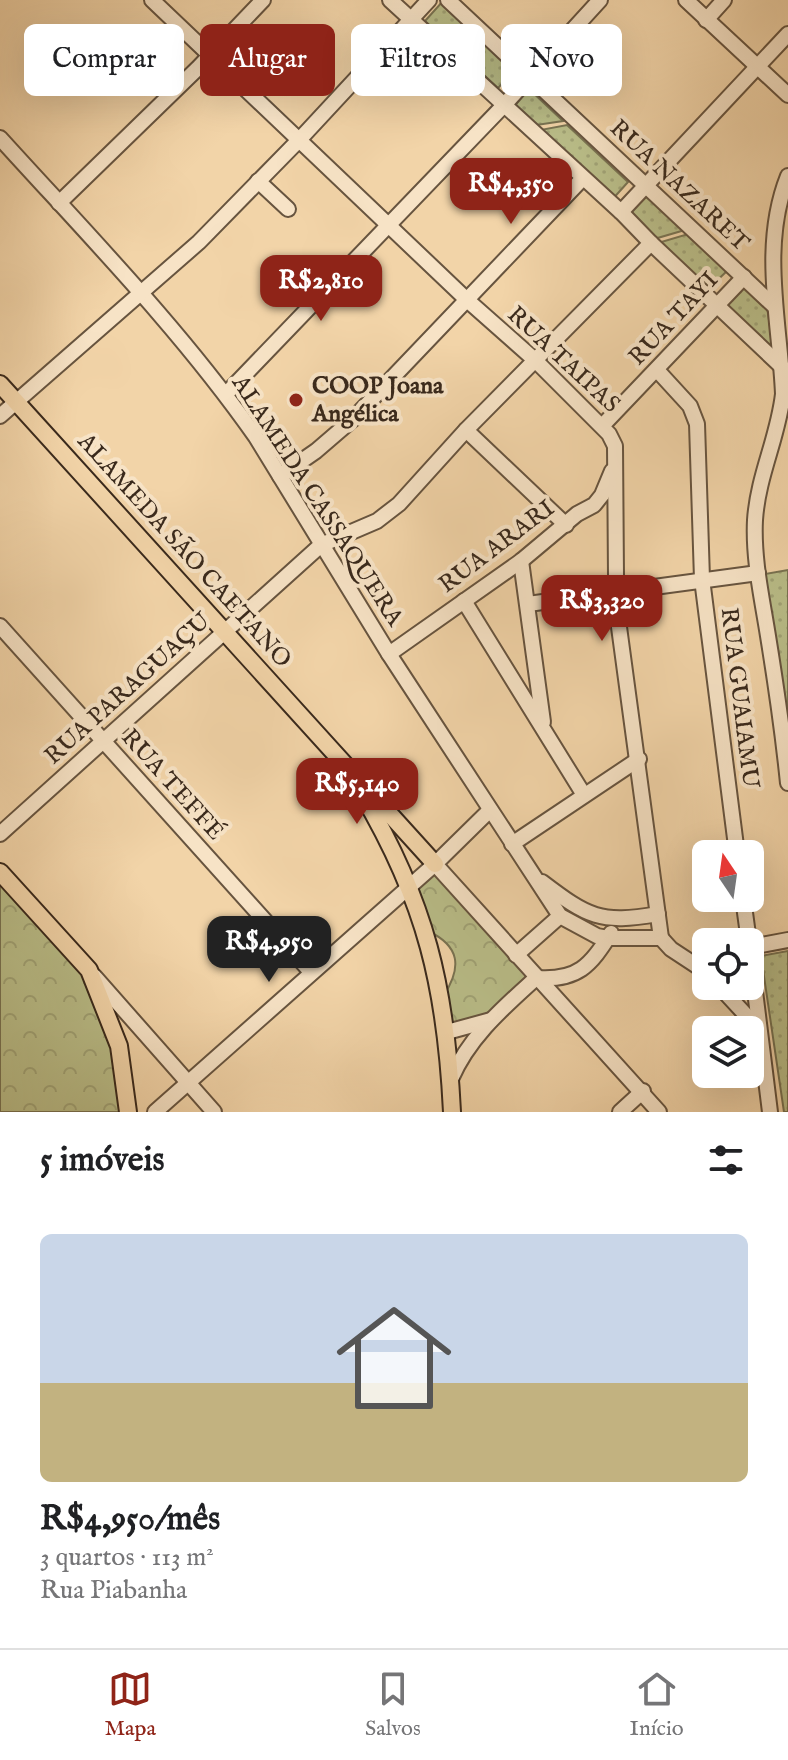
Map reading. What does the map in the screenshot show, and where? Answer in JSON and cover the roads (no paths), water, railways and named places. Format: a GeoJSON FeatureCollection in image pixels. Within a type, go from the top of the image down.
{"type":"FeatureCollection","features":[{"type":"Feature","properties":{"kind":"main road","name":"ALAMEDA SÃO CAETANO"},"geometry":{"type":"LineString","coordinates":[[0,384],[435,864]]}},
{"type":"Feature","properties":{"kind":"main road","name":"ALAMEDA SÃO CAETANO"},"geometry":{"type":"LineString","coordinates":[[332,749],[372,812],[410,886],[435,964],[447,1032],[452,1112]]}},
{"type":"Feature","properties":{"kind":"main road"},"geometry":{"type":"LineString","coordinates":[[0,872],[89,970],[119,1046],[128,1112]]}},
{"type":"Feature","properties":{"kind":"street","name":"RUA TAIPAS"},"geometry":{"type":"LineString","coordinates":[[152,0],[200,45]]}},
{"type":"Feature","properties":{"kind":"street"},"geometry":{"type":"LineString","coordinates":[[240,24],[263,0]]}},
{"type":"Feature","properties":{"kind":"street"},"geometry":{"type":"LineString","coordinates":[[390,0],[621,212],[782,367]]}},
{"type":"Feature","properties":{"kind":"street"},"geometry":{"type":"LineString","coordinates":[[0,416],[199,242],[429,0]]}},
{"type":"Feature","properties":{"kind":"street","name":"RUA NAZARET"},"geometry":{"type":"LineString","coordinates":[[448,0],[501,50]]}},
{"type":"Feature","properties":{"kind":"street"},"geometry":{"type":"LineString","coordinates":[[578,24],[600,0]]}},
{"type":"Feature","properties":{"kind":"street"},"geometry":{"type":"LineString","coordinates":[[686,0],[788,95]]}},
{"type":"Feature","properties":{"kind":"street"},"geometry":{"type":"LineString","coordinates":[[706,20],[724,0]]}},
{"type":"Feature","properties":{"kind":"street"},"geometry":{"type":"LineString","coordinates":[[621,212],[788,34]]}},
{"type":"Feature","properties":{"kind":"street"},"geometry":{"type":"LineString","coordinates":[[59,203],[200,66]]}},
{"type":"Feature","properties":{"kind":"street","name":"RUA TAIPAS"},"geometry":{"type":"LineString","coordinates":[[254,96],[388,226],[603,425],[615,446],[614,590],[661,938]]}},
{"type":"Feature","properties":{"kind":"street"},"geometry":{"type":"LineString","coordinates":[[226,394],[512,96]]}},
{"type":"Feature","properties":{"kind":"street","name":"RUA NAZARET"},"geometry":{"type":"LineString","coordinates":[[551,96],[774,306]]}},
{"type":"Feature","properties":{"kind":"street","name":"ALAMEDA CASSAQUERA"},"geometry":{"type":"LineString","coordinates":[[0,138],[141,294],[226,394],[389,654],[560,916]]}},
{"type":"Feature","properties":{"kind":"street"},"geometry":{"type":"LineString","coordinates":[[788,176],[778,204],[776,225],[774,306],[782,367],[781,409],[763,468],[757,499],[755,539],[780,705],[788,783]]}},
{"type":"Feature","properties":{"kind":"street"},"geometry":{"type":"LineString","coordinates":[[280,476],[335,436],[583,178]]}},
{"type":"Feature","properties":{"kind":"street"},"geometry":{"type":"LineString","coordinates":[[258,181],[288,209]]}},
{"type":"Feature","properties":{"kind":"street","name":"RUA PARAGUAÇU"},"geometry":{"type":"LineString","coordinates":[[0,834],[321,545],[388,514],[466,430],[651,243]]}},
{"type":"Feature","properties":{"kind":"street","name":"RUA TAYI"},"geometry":{"type":"LineString","coordinates":[[603,425],[744,277]]}},
{"type":"Feature","properties":{"kind":"street","name":"RUA GUAIAMU"},"geometry":{"type":"LineString","coordinates":[[657,370],[690,406],[697,424],[702,579],[735,840]]}},
{"type":"Feature","properties":{"kind":"street"},"geometry":{"type":"LineString","coordinates":[[466,430],[566,525]]}},
{"type":"Feature","properties":{"kind":"street","name":"RUA ARARI"},"geometry":{"type":"LineString","coordinates":[[389,654],[521,561],[577,514],[594,505],[602,495],[614,463]]}},
{"type":"Feature","properties":{"kind":"street"},"geometry":{"type":"LineString","coordinates":[[521,561],[544,726]]}},
{"type":"Feature","properties":{"kind":"street"},"geometry":{"type":"LineString","coordinates":[[528,604],[758,573]]}},
{"type":"Feature","properties":{"kind":"street"},"geometry":{"type":"LineString","coordinates":[[464,601],[584,795]]}},
{"type":"Feature","properties":{"kind":"street","name":"RUA TEFFÉ"},"geometry":{"type":"LineString","coordinates":[[0,626],[311,972]]}},
{"type":"Feature","properties":{"kind":"street"},"geometry":{"type":"LineString","coordinates":[[512,844],[639,759]]}},
{"type":"Feature","properties":{"kind":"street"},"geometry":{"type":"LineString","coordinates":[[155,1112],[435,864],[490,810]]}},
{"type":"Feature","properties":{"kind":"street"},"geometry":{"type":"LineString","coordinates":[[435,864],[659,1112]]}},
{"type":"Feature","properties":{"kind":"street"},"geometry":{"type":"LineString","coordinates":[[532,874],[586,913],[618,920],[658,914]]}},
{"type":"Feature","properties":{"kind":"street"},"geometry":{"type":"LineString","coordinates":[[516,955],[560,916],[583,930],[608,938],[661,938],[692,963]]}},
{"type":"Feature","properties":{"kind":"street"},"geometry":{"type":"LineString","coordinates":[[451,1079],[466,1048],[491,1020],[536,978],[558,979],[581,971],[608,938],[618,920]]}},
{"type":"Feature","properties":{"kind":"street"},"geometry":{"type":"LineString","coordinates":[[764,944],[788,940]]}},
{"type":"Feature","properties":{"kind":"street"},"geometry":{"type":"LineString","coordinates":[[89,970],[214,1112]]}},
{"type":"Feature","properties":{"kind":"street"},"geometry":{"type":"LineString","coordinates":[[732,1000],[747,1016]]}},
{"type":"Feature","properties":{"kind":"street"},"geometry":{"type":"LineString","coordinates":[[447,1032],[491,1020]]}},
{"type":"Feature","properties":{"kind":"street"},"geometry":{"type":"LineString","coordinates":[[764,1070],[770,1112]]}},
{"type":"Feature","properties":{"kind":"street"},"geometry":{"type":"LineString","coordinates":[[620,1112],[643,1091]]}},
{"type":"Feature","properties":{"kind":"place","name":"COOP Joana Angélica"},"geometry":{"type":"Point","coordinates":[296,400]}}]}
